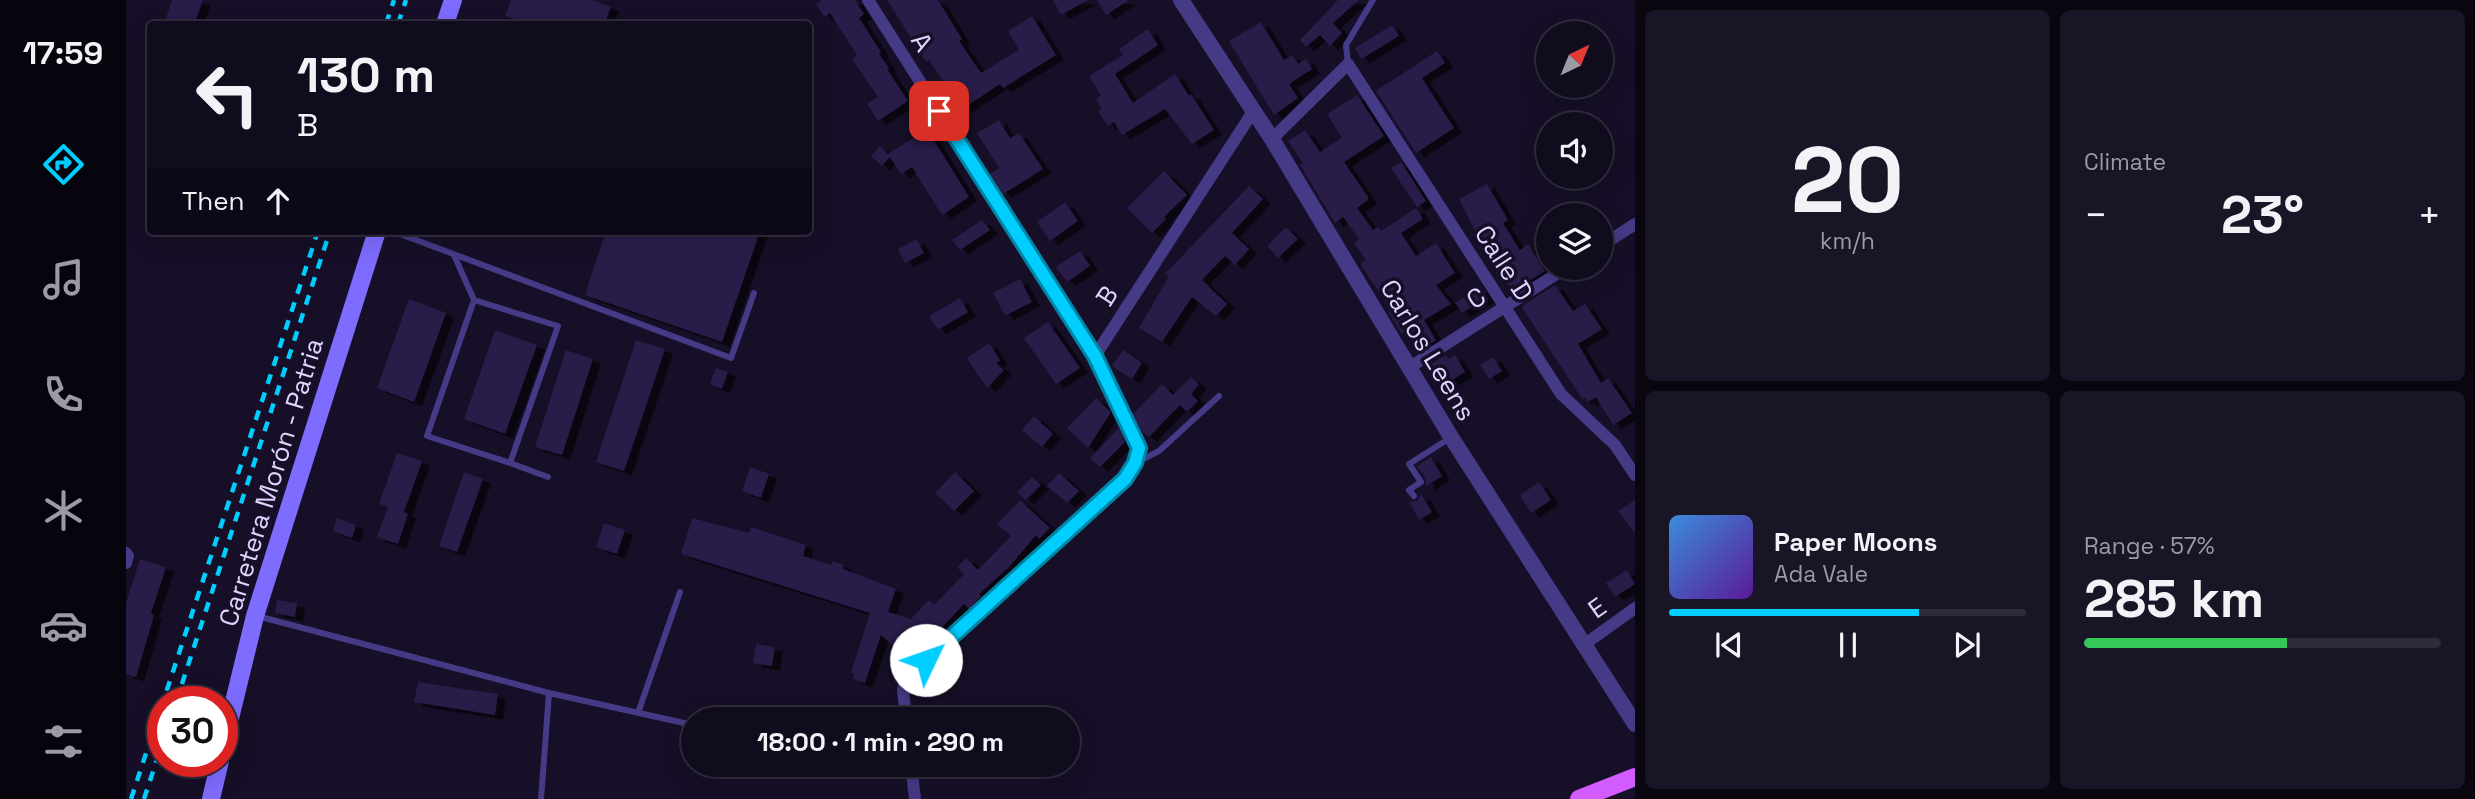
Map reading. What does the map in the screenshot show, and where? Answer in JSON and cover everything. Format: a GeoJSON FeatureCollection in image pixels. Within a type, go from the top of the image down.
{"type":"FeatureCollection","features":[{"type":"Feature","properties":{"kind":"main road"},"geometry":{"type":"LineString","coordinates":[[446,21],[453,0]]}},
{"type":"Feature","properties":{"kind":"main road","name":"Carretera Morón - Patria"},"geometry":{"type":"LineString","coordinates":[[238,686],[255,616],[376,235]]}},
{"type":"Feature","properties":{"kind":"main road"},"geometry":{"type":"LineString","coordinates":[[211,799],[216,777]]}},
{"type":"Feature","properties":{"kind":"main road"},"geometry":{"type":"LineString","coordinates":[[1579,799],[1635,777]]}},
{"type":"Feature","properties":{"kind":"street","name":"A"},"geometry":{"type":"LineString","coordinates":[[868,0],[1095,356]]}},
{"type":"Feature","properties":{"kind":"street","name":"Carlos Leens"},"geometry":{"type":"LineString","coordinates":[[1181,0],[1254,110],[1451,436],[1635,724]]}},
{"type":"Feature","properties":{"kind":"street"},"geometry":{"type":"LineString","coordinates":[[1272,139],[1348,64]]}},
{"type":"Feature","properties":{"kind":"street","name":"Calle D"},"geometry":{"type":"LineString","coordinates":[[1348,64],[1561,394],[1615,445],[1635,475]]}},
{"type":"Feature","properties":{"kind":"street","name":"B"},"geometry":{"type":"LineString","coordinates":[[1095,356],[1254,110]]}},
{"type":"Feature","properties":{"kind":"street"},"geometry":{"type":"LineString","coordinates":[[1613,238],[1635,224]]}},
{"type":"Feature","properties":{"kind":"street","name":"C"},"geometry":{"type":"LineString","coordinates":[[1410,367],[1547,280]]}},
{"type":"Feature","properties":{"kind":"street"},"geometry":{"type":"LineString","coordinates":[[904,707],[902,689],[906,678],[1125,479],[1135,463],[1139,448],[1095,356]]}},
{"type":"Feature","properties":{"kind":"street"},"geometry":{"type":"LineString","coordinates":[[126,553],[126,563]]}},
{"type":"Feature","properties":{"kind":"street","name":"E"},"geometry":{"type":"LineString","coordinates":[[1585,644],[1635,608]]}},
{"type":"Feature","properties":{"kind":"street"},"geometry":{"type":"LineString","coordinates":[[912,777],[915,799]]}},
{"type":"Feature","properties":{"kind":"lane"},"geometry":{"type":"LineString","coordinates":[[1348,64],[1346,45],[1373,0]]}},
{"type":"Feature","properties":{"kind":"lane"},"geometry":{"type":"LineString","coordinates":[[402,235],[731,358],[754,293]]}},
{"type":"Feature","properties":{"kind":"lane"},"geometry":{"type":"LineString","coordinates":[[454,255],[474,300],[427,436],[548,477]]}},
{"type":"Feature","properties":{"kind":"lane"},"geometry":{"type":"LineString","coordinates":[[474,300],[558,326],[510,463]]}},
{"type":"Feature","properties":{"kind":"lane"},"geometry":{"type":"LineString","coordinates":[[1135,463],[1159,451],[1219,396]]}},
{"type":"Feature","properties":{"kind":"lane"},"geometry":{"type":"LineString","coordinates":[[1414,496],[1409,489],[1421,482],[1409,464],[1451,436]]}},
{"type":"Feature","properties":{"kind":"lane"},"geometry":{"type":"LineString","coordinates":[[638,713],[680,592]]}},
{"type":"Feature","properties":{"kind":"lane"},"geometry":{"type":"LineString","coordinates":[[255,616],[548,693],[681,722]]}},
{"type":"Feature","properties":{"kind":"lane"},"geometry":{"type":"LineString","coordinates":[[541,799],[548,693]]}},
{"type":"Feature","properties":{"kind":"building"},"geometry":{"type":"Polygon","coordinates":[[[172,0],[203,0],[195,21],[165,21],[172,0]]]}},
{"type":"Feature","properties":{"kind":"building"},"geometry":{"type":"Polygon","coordinates":[[[511,0],[592,0],[611,7],[605,21],[521,21],[505,16],[511,0]]]}},
{"type":"Feature","properties":{"kind":"building"},"geometry":{"type":"Polygon","coordinates":[[[822,0],[855,0],[864,14],[859,18],[908,101],[878,121],[867,104],[878,97],[852,59],[857,55],[830,13],[824,17],[816,4],[822,0]]]}},
{"type":"Feature","properties":{"kind":"building"},"geometry":{"type":"Polygon","coordinates":[[[887,0],[938,0],[962,39],[959,41],[981,73],[1019,50],[1008,31],[1032,16],[1056,55],[1003,88],[1000,84],[962,109],[929,60],[926,62],[887,0]]]}},
{"type":"Feature","properties":{"kind":"building"},"geometry":{"type":"Polygon","coordinates":[[[1053,0],[1088,0],[1061,15],[1053,0]]]}},
{"type":"Feature","properties":{"kind":"building"},"geometry":{"type":"Polygon","coordinates":[[[1097,0],[1129,0],[1106,15],[1097,0]]]}},
{"type":"Feature","properties":{"kind":"building"},"geometry":{"type":"Polygon","coordinates":[[[1338,0],[1359,0],[1333,23],[1342,33],[1330,46],[1320,35],[1306,47],[1300,40],[1338,0]]]}},
{"type":"Feature","properties":{"kind":"building"},"geometry":{"type":"Polygon","coordinates":[[[1261,22],[1284,60],[1292,55],[1298,64],[1306,59],[1312,69],[1289,84],[1298,98],[1274,115],[1229,41],[1261,22]]]}},
{"type":"Feature","properties":{"kind":"building"},"geometry":{"type":"Polygon","coordinates":[[[1392,25],[1399,36],[1361,59],[1355,48],[1392,25]]]}},
{"type":"Feature","properties":{"kind":"building"},"geometry":{"type":"Polygon","coordinates":[[[1148,29],[1158,45],[1115,74],[1133,103],[1175,74],[1214,130],[1192,144],[1165,109],[1122,135],[1114,122],[1108,126],[1098,111],[1102,109],[1096,99],[1101,96],[1089,76],[1123,55],[1119,49],[1148,29]]]}},
{"type":"Feature","properties":{"kind":"building"},"geometry":{"type":"Polygon","coordinates":[[[1437,51],[1445,63],[1422,78],[1454,128],[1416,153],[1376,91],[1437,51]]]}},
{"type":"Feature","properties":{"kind":"building"},"geometry":{"type":"Polygon","coordinates":[[[1357,95],[1384,136],[1344,162],[1368,197],[1368,200],[1357,208],[1373,230],[1378,227],[1381,231],[1416,208],[1423,219],[1401,233],[1416,256],[1436,243],[1455,273],[1436,285],[1451,304],[1424,320],[1436,340],[1418,352],[1406,332],[1402,334],[1388,312],[1391,310],[1360,264],[1366,260],[1354,243],[1359,239],[1343,217],[1335,223],[1288,141],[1305,130],[1320,152],[1342,138],[1327,114],[1357,95]]]}},
{"type":"Feature","properties":{"kind":"building"},"geometry":{"type":"Polygon","coordinates":[[[999,120],[1010,138],[1019,133],[1043,169],[1003,194],[990,174],[999,168],[977,133],[999,120]]]}},
{"type":"Feature","properties":{"kind":"building"},"geometry":{"type":"Polygon","coordinates":[[[927,129],[969,197],[942,215],[912,167],[901,174],[890,157],[882,166],[871,156],[880,146],[888,154],[927,129]]]}},
{"type":"Feature","properties":{"kind":"building"},"geometry":{"type":"Polygon","coordinates":[[[1401,162],[1426,201],[1417,207],[1391,168],[1401,162]]]}},
{"type":"Feature","properties":{"kind":"building"},"geometry":{"type":"Polygon","coordinates":[[[1164,171],[1187,195],[1152,233],[1127,208],[1164,171]]]}},
{"type":"Feature","properties":{"kind":"building"},"geometry":{"type":"Polygon","coordinates":[[[1487,184],[1508,220],[1503,223],[1520,250],[1528,244],[1536,257],[1536,277],[1512,292],[1504,279],[1501,281],[1479,245],[1481,243],[1459,199],[1487,184]]]}},
{"type":"Feature","properties":{"kind":"building"},"geometry":{"type":"Polygon","coordinates":[[[1249,186],[1263,199],[1232,233],[1249,249],[1235,265],[1225,256],[1202,280],[1227,304],[1216,316],[1192,297],[1162,342],[1139,328],[1169,276],[1165,274],[1249,186]]]}},
{"type":"Feature","properties":{"kind":"building"},"geometry":{"type":"Polygon","coordinates":[[[1065,202],[1078,221],[1050,241],[1037,222],[1065,202]]]}},
{"type":"Feature","properties":{"kind":"building"},"geometry":{"type":"Polygon","coordinates":[[[982,220],[990,230],[960,250],[952,240],[982,220]]]}},
{"type":"Feature","properties":{"kind":"building"},"geometry":{"type":"Polygon","coordinates":[[[1286,227],[1298,239],[1278,258],[1267,246],[1286,227]]]}},
{"type":"Feature","properties":{"kind":"building"},"geometry":{"type":"Polygon","coordinates":[[[605,235],[759,235],[722,342],[585,295],[605,235]]]}},
{"type":"Feature","properties":{"kind":"building"},"geometry":{"type":"Polygon","coordinates":[[[917,239],[924,253],[905,263],[898,249],[917,239]]]}},
{"type":"Feature","properties":{"kind":"building"},"geometry":{"type":"Polygon","coordinates":[[[1080,251],[1090,266],[1067,282],[1056,267],[1080,251]]]}},
{"type":"Feature","properties":{"kind":"building"},"geometry":{"type":"Polygon","coordinates":[[[1020,279],[1032,302],[1005,316],[993,293],[1020,279]]]}},
{"type":"Feature","properties":{"kind":"building"},"geometry":{"type":"Polygon","coordinates":[[[1555,285],[1573,311],[1585,304],[1602,329],[1578,344],[1601,383],[1608,378],[1632,413],[1613,425],[1596,397],[1588,402],[1585,398],[1583,400],[1523,309],[1522,306],[1555,285]]]}},
{"type":"Feature","properties":{"kind":"building"},"geometry":{"type":"Polygon","coordinates":[[[1480,288],[1486,298],[1462,313],[1455,303],[1480,288]]]}},
{"type":"Feature","properties":{"kind":"building"},"geometry":{"type":"Polygon","coordinates":[[[960,298],[968,312],[938,330],[929,316],[960,298]]]}},
{"type":"Feature","properties":{"kind":"building"},"geometry":{"type":"Polygon","coordinates":[[[409,299],[446,313],[414,402],[377,388],[409,299]]]}},
{"type":"Feature","properties":{"kind":"building"},"geometry":{"type":"Polygon","coordinates":[[[1048,322],[1080,368],[1056,384],[1024,338],[1048,322]]]}},
{"type":"Feature","properties":{"kind":"building"},"geometry":{"type":"Polygon","coordinates":[[[495,330],[537,345],[505,434],[464,419],[495,330]]]}},
{"type":"Feature","properties":{"kind":"building"},"geometry":{"type":"Polygon","coordinates":[[[636,340],[665,349],[624,471],[596,462],[636,340]]]}},
{"type":"Feature","properties":{"kind":"building"},"geometry":{"type":"Polygon","coordinates":[[[989,343],[1000,360],[996,363],[1004,370],[987,388],[967,358],[989,343]]]}},
{"type":"Feature","properties":{"kind":"building"},"geometry":{"type":"Polygon","coordinates":[[[566,350],[593,359],[562,455],[535,447],[566,350]]]}},
{"type":"Feature","properties":{"kind":"building"},"geometry":{"type":"Polygon","coordinates":[[[1123,350],[1142,363],[1132,379],[1112,366],[1123,350]]]}},
{"type":"Feature","properties":{"kind":"building"},"geometry":{"type":"Polygon","coordinates":[[[1446,355],[1448,359],[1455,355],[1465,372],[1439,388],[1427,366],[1446,355]]]}},
{"type":"Feature","properties":{"kind":"building"},"geometry":{"type":"Polygon","coordinates":[[[1493,357],[1502,371],[1489,379],[1480,365],[1493,357]]]}},
{"type":"Feature","properties":{"kind":"building"},"geometry":{"type":"Polygon","coordinates":[[[716,368],[728,372],[722,389],[710,384],[716,368]]]}},
{"type":"Feature","properties":{"kind":"building"},"geometry":{"type":"Polygon","coordinates":[[[1191,377],[1199,385],[1191,394],[1198,401],[1187,412],[1180,405],[1149,437],[1139,429],[1132,415],[1162,384],[1173,395],[1191,377]]]}},
{"type":"Feature","properties":{"kind":"building"},"geometry":{"type":"Polygon","coordinates":[[[1096,398],[1111,412],[1088,448],[1067,428],[1096,398]]]}},
{"type":"Feature","properties":{"kind":"building"},"geometry":{"type":"Polygon","coordinates":[[[1034,416],[1053,434],[1042,447],[1022,430],[1034,416]]]}},
{"type":"Feature","properties":{"kind":"building"},"geometry":{"type":"Polygon","coordinates":[[[1119,428],[1125,442],[1100,467],[1090,458],[1119,428]]]}},
{"type":"Feature","properties":{"kind":"building"},"geometry":{"type":"Polygon","coordinates":[[[397,453],[422,461],[404,512],[408,514],[398,544],[377,537],[388,507],[379,504],[397,453]]]}},
{"type":"Feature","properties":{"kind":"building"},"geometry":{"type":"Polygon","coordinates":[[[1431,457],[1442,476],[1426,486],[1426,479],[1417,466],[1431,457]]]}},
{"type":"Feature","properties":{"kind":"building"},"geometry":{"type":"Polygon","coordinates":[[[750,467],[769,474],[761,498],[742,491],[750,467]]]}},
{"type":"Feature","properties":{"kind":"building"},"geometry":{"type":"Polygon","coordinates":[[[464,472],[483,479],[457,552],[439,546],[464,472]]]}},
{"type":"Feature","properties":{"kind":"building"},"geometry":{"type":"Polygon","coordinates":[[[955,472],[974,491],[954,511],[935,493],[955,472]]]}},
{"type":"Feature","properties":{"kind":"building"},"geometry":{"type":"Polygon","coordinates":[[[1059,473],[1079,491],[1067,503],[1047,486],[1059,473]]]}},
{"type":"Feature","properties":{"kind":"building"},"geometry":{"type":"Polygon","coordinates":[[[1032,477],[1041,485],[1026,500],[1017,492],[1032,477]]]}},
{"type":"Feature","properties":{"kind":"building"},"geometry":{"type":"Polygon","coordinates":[[[1539,482],[1551,500],[1531,513],[1520,495],[1539,482]]]}},
{"type":"Feature","properties":{"kind":"building"},"geometry":{"type":"Polygon","coordinates":[[[1421,494],[1432,512],[1419,520],[1409,502],[1417,501],[1421,494]]]}},
{"type":"Feature","properties":{"kind":"building"},"geometry":{"type":"Polygon","coordinates":[[[1020,500],[1050,528],[1039,539],[1036,535],[1010,566],[979,594],[981,596],[969,609],[964,604],[910,661],[881,635],[865,683],[853,679],[854,674],[851,673],[870,613],[681,554],[692,518],[749,533],[751,527],[806,545],[803,556],[831,565],[833,561],[844,565],[843,569],[896,589],[888,612],[911,619],[929,600],[934,605],[964,574],[957,567],[966,558],[978,570],[1011,536],[997,524],[1020,500]]]}},
{"type":"Feature","properties":{"kind":"building"},"geometry":{"type":"Polygon","coordinates":[[[1635,500],[1635,533],[1618,511],[1635,500]]]}},
{"type":"Feature","properties":{"kind":"building"},"geometry":{"type":"Polygon","coordinates":[[[337,518],[356,525],[352,538],[333,531],[337,518]]]}},
{"type":"Feature","properties":{"kind":"building"},"geometry":{"type":"Polygon","coordinates":[[[604,523],[625,530],[617,554],[596,547],[604,523]]]}},
{"type":"Feature","properties":{"kind":"building"},"geometry":{"type":"Polygon","coordinates":[[[140,559],[166,567],[151,613],[154,615],[136,677],[126,674],[126,603],[140,559]]]}},
{"type":"Feature","properties":{"kind":"building"},"geometry":{"type":"Polygon","coordinates":[[[1627,570],[1635,584],[1615,597],[1606,583],[1627,570]]]}},
{"type":"Feature","properties":{"kind":"building"},"geometry":{"type":"Polygon","coordinates":[[[277,600],[297,603],[295,617],[275,613],[277,600]]]}},
{"type":"Feature","properties":{"kind":"building"},"geometry":{"type":"Polygon","coordinates":[[[756,644],[775,647],[772,666],[753,663],[756,644]]]}},
{"type":"Feature","properties":{"kind":"building"},"geometry":{"type":"Polygon","coordinates":[[[418,682],[498,694],[495,715],[414,702],[418,682]]]}},
{"type":"Feature","properties":{"kind":"railway"},"geometry":{"type":"LineString","coordinates":[[387,21],[394,0]]}},
{"type":"Feature","properties":{"kind":"railway"},"geometry":{"type":"LineString","coordinates":[[399,21],[406,0]]}},
{"type":"Feature","properties":{"kind":"railway"},"geometry":{"type":"LineString","coordinates":[[131,799],[317,235]]}},
{"type":"Feature","properties":{"kind":"railway"},"geometry":{"type":"LineString","coordinates":[[181,686],[329,235]]}},
{"type":"Feature","properties":{"kind":"railway"},"geometry":{"type":"LineString","coordinates":[[144,799],[151,777]]}},
{"type":"Feature","properties":{"kind":"route"},"geometry":{"type":"LineString","coordinates":[[926,660],[1125,479],[1135,463],[1139,448],[1095,356],[939,111]]}}]}
